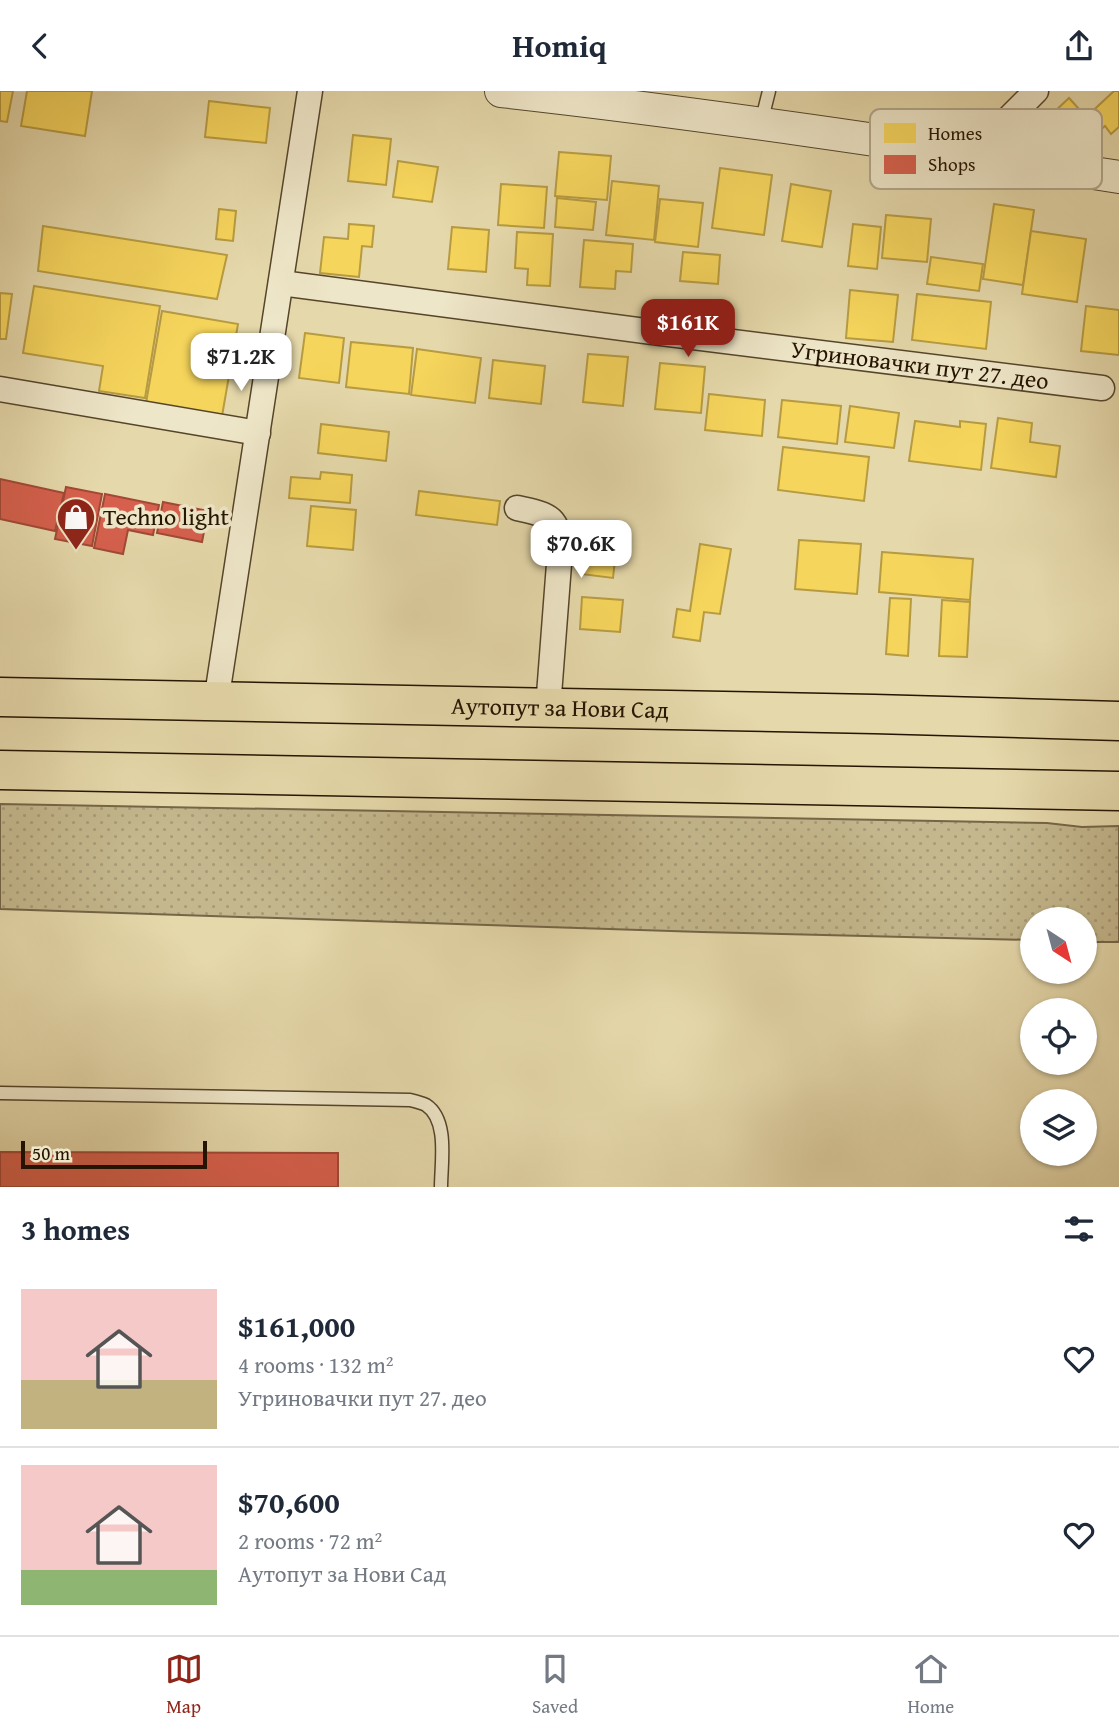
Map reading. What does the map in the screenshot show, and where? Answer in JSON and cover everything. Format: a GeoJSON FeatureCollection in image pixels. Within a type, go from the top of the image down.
{"type":"FeatureCollection","features":[{"type":"Feature","properties":{"kind":"main road","name":"Аутопут за Нови Сад"},"geometry":{"type":"LineString","coordinates":[[0,697],[1119,721]]}},
{"type":"Feature","properties":{"kind":"main road"},"geometry":{"type":"LineString","coordinates":[[0,769],[1119,791]]}},
{"type":"Feature","properties":{"kind":"street"},"geometry":{"type":"LineString","coordinates":[[216,702],[310,91]]}},
{"type":"Feature","properties":{"kind":"street"},"geometry":{"type":"LineString","coordinates":[[501,91],[591,96],[870,140]]}},
{"type":"Feature","properties":{"kind":"street"},"geometry":{"type":"LineString","coordinates":[[1018,109],[1036,91]]}},
{"type":"Feature","properties":{"kind":"street","name":"Угриновачки пут 27. део"},"geometry":{"type":"LineString","coordinates":[[281,283],[1102,388]]}},
{"type":"Feature","properties":{"kind":"street"},"geometry":{"type":"LineString","coordinates":[[0,389],[258,433]]}},
{"type":"Feature","properties":{"kind":"street"},"geometry":{"type":"LineString","coordinates":[[517,508],[548,515],[560,537],[548,708]]}},
{"type":"Feature","properties":{"kind":"lane"},"geometry":{"type":"LineString","coordinates":[[761,124],[769,91]]}},
{"type":"Feature","properties":{"kind":"lane"},"geometry":{"type":"LineString","coordinates":[[0,1093],[410,1100],[426,1105],[437,1117],[442,1129],[441,1187]]}},
{"type":"Feature","properties":{"kind":"shaded area"},"geometry":{"type":"Polygon","coordinates":[[[0,804],[1119,826],[1119,942],[1097,942],[1097,907],[1020,907],[1020,940],[0,909],[0,804]]]}},
{"type":"Feature","properties":{"kind":"building: Homes"},"geometry":{"type":"Polygon","coordinates":[[[0,91],[13,91],[7,122],[0,121],[0,91]]]}},
{"type":"Feature","properties":{"kind":"building: Homes"},"geometry":{"type":"Polygon","coordinates":[[[27,91],[92,91],[85,136],[21,126],[27,91]]]}},
{"type":"Feature","properties":{"kind":"building: Homes"},"geometry":{"type":"Polygon","coordinates":[[[1114,91],[1119,91],[1119,127],[1111,134],[1105,126],[1102,129],[1102,109],[1095,109],[1114,91]]]}},
{"type":"Feature","properties":{"kind":"building: Homes"},"geometry":{"type":"Polygon","coordinates":[[[1069,98],[1079,109],[1057,109],[1069,98]]]}},
{"type":"Feature","properties":{"kind":"building: Homes"},"geometry":{"type":"Polygon","coordinates":[[[209,101],[270,108],[266,143],[205,137],[209,101]]]}},
{"type":"Feature","properties":{"kind":"building: Homes"},"geometry":{"type":"Polygon","coordinates":[[[353,135],[391,139],[386,185],[348,181],[353,135]]]}},
{"type":"Feature","properties":{"kind":"building: Homes"},"geometry":{"type":"Polygon","coordinates":[[[559,152],[611,156],[607,200],[555,196],[559,152]]]}},
{"type":"Feature","properties":{"kind":"building: Homes"},"geometry":{"type":"Polygon","coordinates":[[[398,161],[438,167],[432,202],[393,197],[398,161]]]}},
{"type":"Feature","properties":{"kind":"building: Homes"},"geometry":{"type":"Polygon","coordinates":[[[720,168],[772,175],[764,235],[712,228],[720,168]]]}},
{"type":"Feature","properties":{"kind":"building: Homes"},"geometry":{"type":"Polygon","coordinates":[[[612,181],[659,186],[654,240],[606,235],[612,181]]]}},
{"type":"Feature","properties":{"kind":"building: Homes"},"geometry":{"type":"Polygon","coordinates":[[[501,184],[547,187],[544,228],[498,225],[501,184]]]}},
{"type":"Feature","properties":{"kind":"building: Homes"},"geometry":{"type":"Polygon","coordinates":[[[791,184],[831,191],[822,247],[782,241],[791,184]]]}},
{"type":"Feature","properties":{"kind":"building: Homes"},"geometry":{"type":"Polygon","coordinates":[[[557,198],[596,202],[593,230],[555,227],[557,198]]]}},
{"type":"Feature","properties":{"kind":"building: Homes"},"geometry":{"type":"Polygon","coordinates":[[[660,199],[703,203],[698,247],[655,242],[660,199]]]}},
{"type":"Feature","properties":{"kind":"building: Homes"},"geometry":{"type":"Polygon","coordinates":[[[994,204],[1034,210],[1023,285],[983,279],[994,204]]]}},
{"type":"Feature","properties":{"kind":"building: Homes"},"geometry":{"type":"Polygon","coordinates":[[[219,209],[236,211],[233,241],[216,239],[219,209]]]}},
{"type":"Feature","properties":{"kind":"building: Homes"},"geometry":{"type":"Polygon","coordinates":[[[886,215],[931,219],[927,262],[882,258],[886,215]]]}},
{"type":"Feature","properties":{"kind":"building: Homes"},"geometry":{"type":"Polygon","coordinates":[[[349,224],[374,226],[372,247],[362,246],[359,277],[320,273],[324,237],[348,239],[349,224]]]}},
{"type":"Feature","properties":{"kind":"building: Homes"},"geometry":{"type":"Polygon","coordinates":[[[853,224],[881,227],[877,269],[848,266],[853,224]]]}},
{"type":"Feature","properties":{"kind":"building: Homes"},"geometry":{"type":"Polygon","coordinates":[[[43,226],[227,255],[217,299],[38,271],[43,226]]]}},
{"type":"Feature","properties":{"kind":"building: Homes"},"geometry":{"type":"Polygon","coordinates":[[[452,227],[489,230],[486,272],[448,269],[452,227]]]}},
{"type":"Feature","properties":{"kind":"building: Homes"},"geometry":{"type":"Polygon","coordinates":[[[1031,231],[1086,239],[1077,302],[1022,294],[1031,231]]]}},
{"type":"Feature","properties":{"kind":"building: Homes"},"geometry":{"type":"Polygon","coordinates":[[[517,232],[553,234],[550,286],[527,285],[528,269],[515,268],[517,232]]]}},
{"type":"Feature","properties":{"kind":"building: Homes"},"geometry":{"type":"Polygon","coordinates":[[[584,240],[633,244],[631,272],[616,271],[615,289],[580,287],[584,240]]]}},
{"type":"Feature","properties":{"kind":"building: Homes"},"geometry":{"type":"Polygon","coordinates":[[[683,252],[720,255],[718,284],[680,281],[683,252]]]}},
{"type":"Feature","properties":{"kind":"building: Homes"},"geometry":{"type":"Polygon","coordinates":[[[931,257],[983,264],[979,291],[927,284],[931,257]]]}},
{"type":"Feature","properties":{"kind":"building: Homes"},"geometry":{"type":"Polygon","coordinates":[[[34,286],[160,306],[145,398],[99,391],[103,366],[23,353],[34,286]]]}},
{"type":"Feature","properties":{"kind":"building: Homes"},"geometry":{"type":"Polygon","coordinates":[[[850,290],[898,295],[893,342],[846,338],[850,290]]]}},
{"type":"Feature","properties":{"kind":"building: Homes"},"geometry":{"type":"Polygon","coordinates":[[[0,293],[12,294],[6,339],[0,339],[0,293]]]}},
{"type":"Feature","properties":{"kind":"building: Homes"},"geometry":{"type":"Polygon","coordinates":[[[917,294],[991,302],[986,349],[912,340],[917,294]]]}},
{"type":"Feature","properties":{"kind":"building: Homes"},"geometry":{"type":"Polygon","coordinates":[[[1086,306],[1119,310],[1119,355],[1081,351],[1086,306]]]}},
{"type":"Feature","properties":{"kind":"building: Homes"},"geometry":{"type":"Polygon","coordinates":[[[162,311],[238,324],[222,416],[146,403],[162,311]]]}},
{"type":"Feature","properties":{"kind":"building: Homes"},"geometry":{"type":"Polygon","coordinates":[[[305,333],[344,338],[339,383],[299,378],[305,333]]]}},
{"type":"Feature","properties":{"kind":"building: Homes"},"geometry":{"type":"Polygon","coordinates":[[[351,342],[413,348],[409,394],[346,387],[351,342]]]}},
{"type":"Feature","properties":{"kind":"building: Homes"},"geometry":{"type":"Polygon","coordinates":[[[417,349],[481,358],[475,403],[411,395],[417,349]]]}},
{"type":"Feature","properties":{"kind":"building: Homes"},"geometry":{"type":"Polygon","coordinates":[[[588,354],[628,357],[623,406],[583,402],[588,354]]]}},
{"type":"Feature","properties":{"kind":"building: Homes"},"geometry":{"type":"Polygon","coordinates":[[[493,360],[545,366],[541,404],[489,398],[493,360]]]}},
{"type":"Feature","properties":{"kind":"building: Homes"},"geometry":{"type":"Polygon","coordinates":[[[660,363],[705,367],[701,413],[655,409],[660,363]]]}},
{"type":"Feature","properties":{"kind":"building: Homes"},"geometry":{"type":"Polygon","coordinates":[[[709,394],[765,400],[762,436],[705,430],[709,394]]]}},
{"type":"Feature","properties":{"kind":"building: Homes"},"geometry":{"type":"Polygon","coordinates":[[[782,400],[841,406],[837,444],[778,437],[782,400]]]}},
{"type":"Feature","properties":{"kind":"building: Homes"},"geometry":{"type":"Polygon","coordinates":[[[850,406],[899,413],[894,448],[845,442],[850,406]]]}},
{"type":"Feature","properties":{"kind":"building: Homes"},"geometry":{"type":"Polygon","coordinates":[[[998,418],[1032,423],[1030,442],[1060,446],[1056,477],[991,468],[998,418]]]}},
{"type":"Feature","properties":{"kind":"building: Homes"},"geometry":{"type":"Polygon","coordinates":[[[915,421],[960,427],[960,421],[986,424],[981,470],[909,461],[915,421]]]}},
{"type":"Feature","properties":{"kind":"building: Homes"},"geometry":{"type":"Polygon","coordinates":[[[321,424],[389,432],[386,461],[318,453],[321,424]]]}},
{"type":"Feature","properties":{"kind":"building: Homes"},"geometry":{"type":"Polygon","coordinates":[[[783,447],[869,457],[864,501],[778,490],[783,447]]]}},
{"type":"Feature","properties":{"kind":"building: Homes"},"geometry":{"type":"Polygon","coordinates":[[[321,472],[352,475],[350,503],[289,498],[291,477],[320,479],[321,472]]]}},
{"type":"Feature","properties":{"kind":"building: Homes"},"geometry":{"type":"Polygon","coordinates":[[[419,491],[500,501],[497,525],[416,515],[419,491]]]}},
{"type":"Feature","properties":{"kind":"building: Homes"},"geometry":{"type":"Polygon","coordinates":[[[311,506],[356,510],[353,550],[307,546],[311,506]]]}},
{"type":"Feature","properties":{"kind":"building: Homes"},"geometry":{"type":"Polygon","coordinates":[[[585,537],[617,541],[613,578],[581,574],[585,537]]]}},
{"type":"Feature","properties":{"kind":"building: Homes"},"geometry":{"type":"Polygon","coordinates":[[[799,540],[861,544],[857,594],[795,589],[799,540]]]}},
{"type":"Feature","properties":{"kind":"building: Homes"},"geometry":{"type":"Polygon","coordinates":[[[700,544],[731,549],[720,614],[704,612],[700,641],[673,637],[677,609],[690,611],[700,544]]]}},
{"type":"Feature","properties":{"kind":"building: Homes"},"geometry":{"type":"Polygon","coordinates":[[[882,552],[973,559],[970,600],[879,592],[882,552]]]}},
{"type":"Feature","properties":{"kind":"building: Homes"},"geometry":{"type":"Polygon","coordinates":[[[582,597],[623,600],[620,632],[580,629],[582,597]]]}},
{"type":"Feature","properties":{"kind":"building: Homes"},"geometry":{"type":"Polygon","coordinates":[[[890,598],[911,599],[908,656],[886,654],[890,598]]]}},
{"type":"Feature","properties":{"kind":"building: Homes"},"geometry":{"type":"Polygon","coordinates":[[[942,600],[970,602],[967,657],[939,656],[942,600]]]}},
{"type":"Feature","properties":{"kind":"building: Shops"},"geometry":{"type":"Polygon","coordinates":[[[0,479],[64,493],[55,531],[0,519],[0,479]]]}},
{"type":"Feature","properties":{"kind":"building: Shops"},"geometry":{"type":"Polygon","coordinates":[[[66,487],[102,494],[92,546],[55,539],[66,487]]]}},
{"type":"Feature","properties":{"kind":"building: Shops"},"geometry":{"type":"Polygon","coordinates":[[[105,494],[159,505],[153,535],[128,530],[123,554],[94,548],[105,494]]]}},
{"type":"Feature","properties":{"kind":"building: Shops"},"geometry":{"type":"Polygon","coordinates":[[[163,502],[208,511],[202,542],[157,533],[163,502]]]}},
{"type":"Feature","properties":{"kind":"building: Shops"},"geometry":{"type":"Polygon","coordinates":[[[0,1152],[338,1153],[338,1187],[0,1187],[0,1152]]]}},
{"type":"Feature","properties":{"kind":"place","name":"Techno light"},"geometry":{"type":"Point","coordinates":[76,551]}}]}
